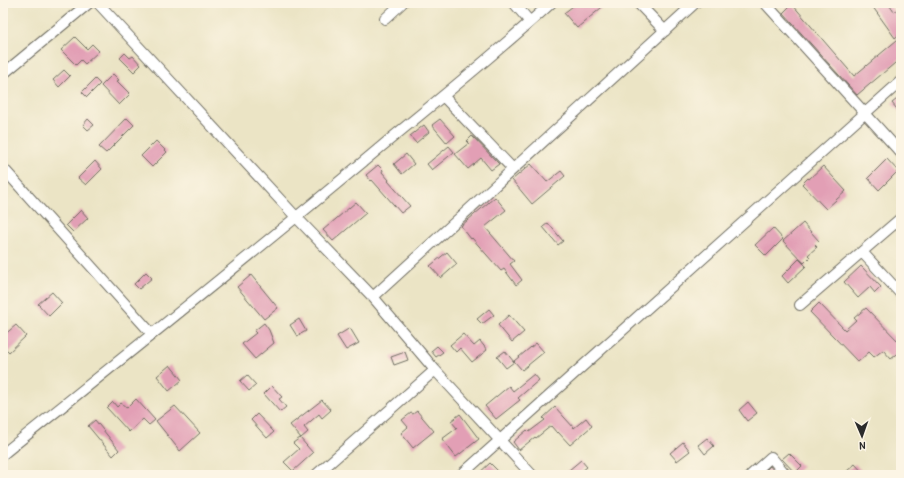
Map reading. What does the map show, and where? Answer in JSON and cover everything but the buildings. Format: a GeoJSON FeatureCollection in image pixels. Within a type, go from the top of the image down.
{"type":"FeatureCollection","features":[{"type":"Feature","properties":{"kind":"street"},"geometry":{"type":"LineString","coordinates":[[3,74],[89,3]]}},
{"type":"Feature","properties":{"kind":"street"},"geometry":{"type":"LineString","coordinates":[[98,3],[297,218],[373,297],[435,370],[532,475]]}},
{"type":"Feature","properties":{"kind":"street"},"geometry":{"type":"LineString","coordinates":[[385,20],[402,3]]}},
{"type":"Feature","properties":{"kind":"street"},"geometry":{"type":"LineString","coordinates":[[514,3],[530,22]]}},
{"type":"Feature","properties":{"kind":"street"},"geometry":{"type":"LineString","coordinates":[[3,454],[297,218],[443,96],[551,3]]}},
{"type":"Feature","properties":{"kind":"street"},"geometry":{"type":"LineString","coordinates":[[638,3],[665,31]]}},
{"type":"Feature","properties":{"kind":"street"},"geometry":{"type":"LineString","coordinates":[[373,297],[695,3]]}},
{"type":"Feature","properties":{"kind":"street"},"geometry":{"type":"LineString","coordinates":[[764,3],[901,153]]}},
{"type":"Feature","properties":{"kind":"street"},"geometry":{"type":"LineString","coordinates":[[461,475],[901,81]]}},
{"type":"Feature","properties":{"kind":"street"},"geometry":{"type":"LineString","coordinates":[[443,96],[513,169]]}},
{"type":"Feature","properties":{"kind":"street"},"geometry":{"type":"LineString","coordinates":[[3,168],[152,334]]}},
{"type":"Feature","properties":{"kind":"street"},"geometry":{"type":"LineString","coordinates":[[800,305],[901,218]]}},
{"type":"Feature","properties":{"kind":"street"},"geometry":{"type":"LineString","coordinates":[[862,252],[901,294]]}},
{"type":"Feature","properties":{"kind":"street"},"geometry":{"type":"LineString","coordinates":[[316,475],[435,370]]}},
{"type":"Feature","properties":{"kind":"street"},"geometry":{"type":"LineString","coordinates":[[751,475],[770,457],[786,475]]}}]}
